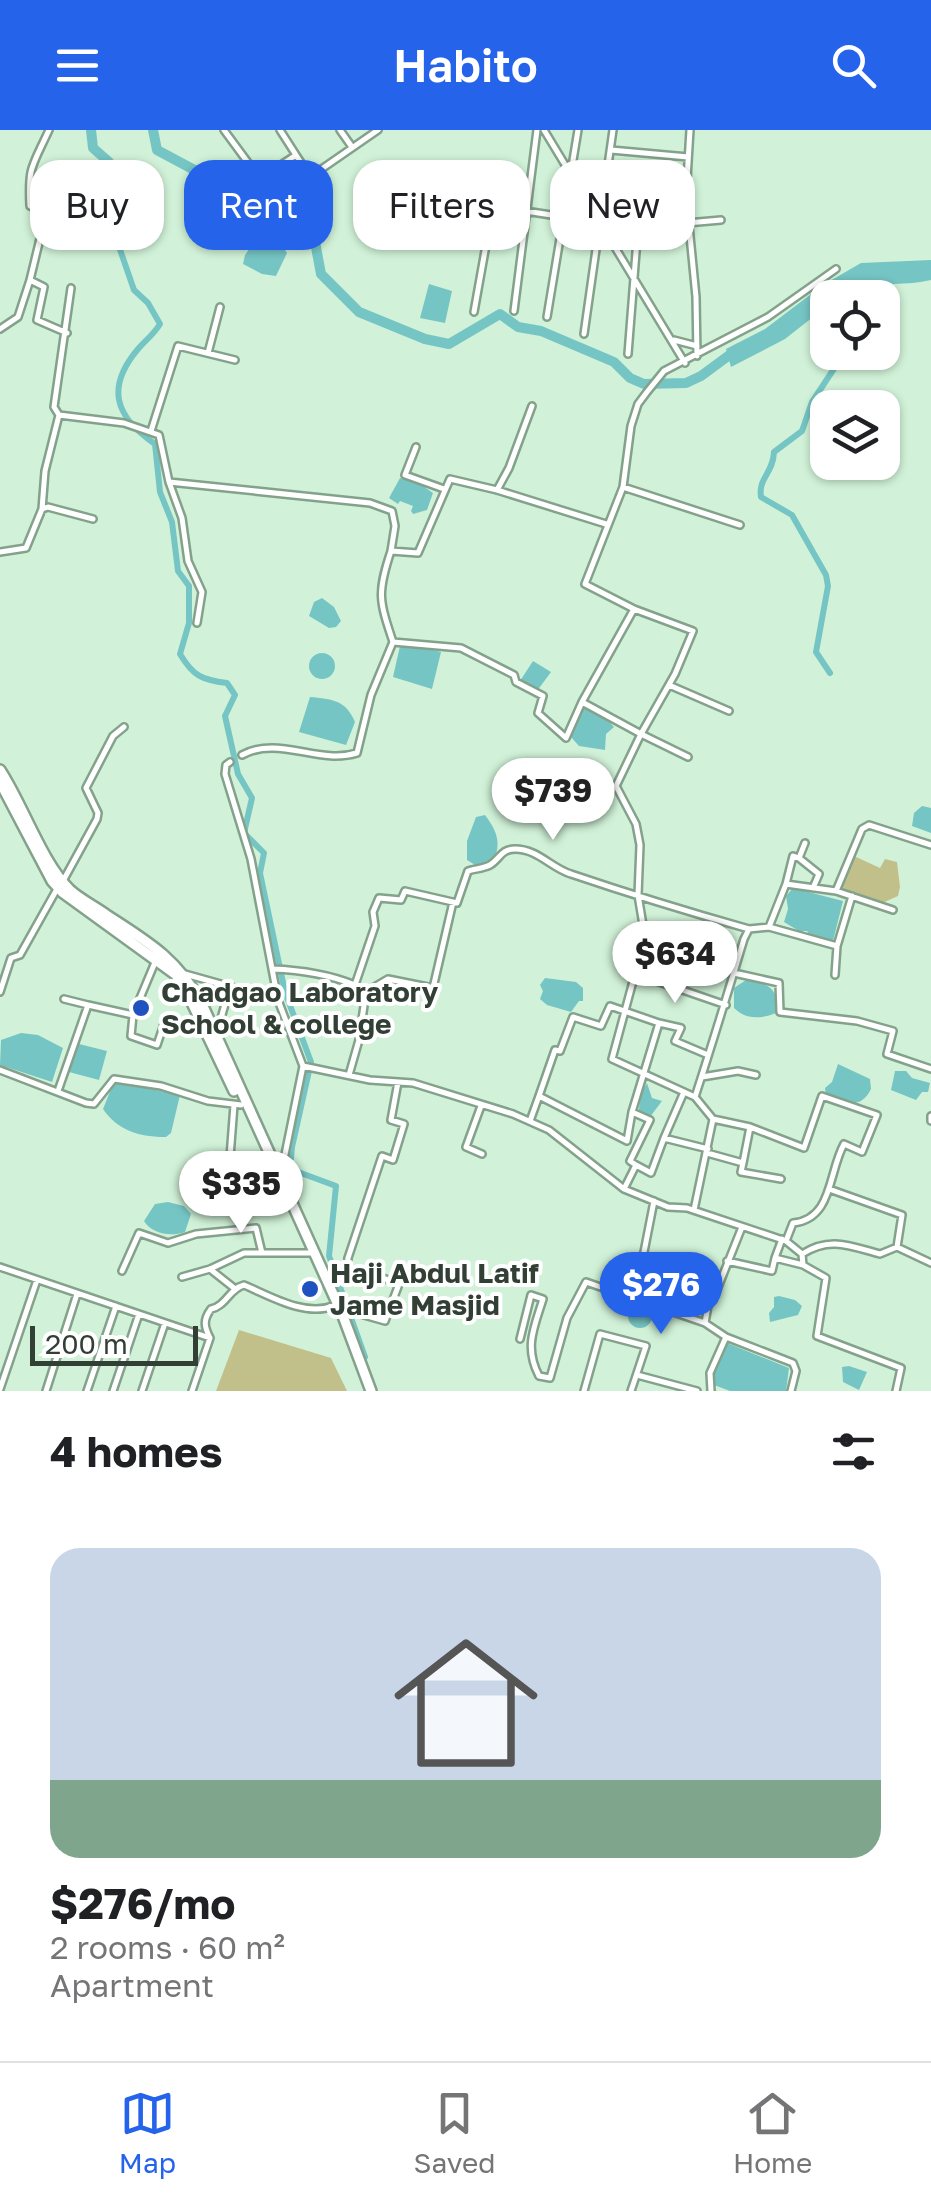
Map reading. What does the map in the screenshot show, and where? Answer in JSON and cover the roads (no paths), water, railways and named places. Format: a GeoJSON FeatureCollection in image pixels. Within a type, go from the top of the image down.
{"type":"FeatureCollection","features":[{"type":"Feature","properties":{"kind":"highway"},"geometry":{"type":"LineString","coordinates":[[0,770],[60,885],[162,951],[185,974],[216,1035],[368,1391]]}},
{"type":"Feature","properties":{"kind":"highway"},"geometry":{"type":"LineString","coordinates":[[0,782],[60,885],[175,974],[343,1316],[368,1391]]}},
{"type":"Feature","properties":{"kind":"street"},"geometry":{"type":"LineString","coordinates":[[0,329],[18,316],[46,214],[30,206],[28,179],[48,130]]}},
{"type":"Feature","properties":{"kind":"street"},"geometry":{"type":"LineString","coordinates":[[224,130],[258,179],[296,155]]}},
{"type":"Feature","properties":{"kind":"street"},"geometry":{"type":"LineString","coordinates":[[280,130],[299,160]]}},
{"type":"Feature","properties":{"kind":"street"},"geometry":{"type":"LineString","coordinates":[[340,130],[352,148]]}},
{"type":"Feature","properties":{"kind":"street"},"geometry":{"type":"LineString","coordinates":[[333,161],[378,130]]}},
{"type":"Feature","properties":{"kind":"street"},"geometry":{"type":"LineString","coordinates":[[540,130],[560,160]]}},
{"type":"Feature","properties":{"kind":"street"},"geometry":{"type":"LineString","coordinates":[[530,193],[540,130]]}},
{"type":"Feature","properties":{"kind":"street"},"geometry":{"type":"LineString","coordinates":[[573,160],[578,130]]}},
{"type":"Feature","properties":{"kind":"street"},"geometry":{"type":"LineString","coordinates":[[609,160],[613,130]]}},
{"type":"Feature","properties":{"kind":"street"},"geometry":{"type":"LineString","coordinates":[[611,150],[688,157],[690,130]]}},
{"type":"Feature","properties":{"kind":"street"},"geometry":{"type":"LineString","coordinates":[[695,222],[721,220]]}},
{"type":"Feature","properties":{"kind":"street"},"geometry":{"type":"LineString","coordinates":[[474,312],[485,250]]}},
{"type":"Feature","properties":{"kind":"street"},"geometry":{"type":"LineString","coordinates":[[514,311],[522,250]]}},
{"type":"Feature","properties":{"kind":"street"},"geometry":{"type":"LineString","coordinates":[[547,317],[559,250]]}},
{"type":"Feature","properties":{"kind":"street"},"geometry":{"type":"LineString","coordinates":[[584,334],[596,250]]}},
{"type":"Feature","properties":{"kind":"street"},"geometry":{"type":"LineString","coordinates":[[618,250],[685,362]]}},
{"type":"Feature","properties":{"kind":"street"},"geometry":{"type":"LineString","coordinates":[[628,354],[637,250]]}},
{"type":"Feature","properties":{"kind":"street"},"geometry":{"type":"LineString","coordinates":[[691,250],[697,356]]}},
{"type":"Feature","properties":{"kind":"street"},"geometry":{"type":"LineString","coordinates":[[727,1262],[772,1271],[788,1229],[820,1210],[844,1144],[862,1152],[877,1114],[822,1096],[804,1148],[750,1127],[713,1120],[695,1097],[612,1059],[645,937],[638,896],[640,845],[636,824],[616,786],[693,631],[634,609],[585,584],[623,487],[631,426],[638,404],[647,392],[664,371],[768,318],[836,269]]}},
{"type":"Feature","properties":{"kind":"street"},"geometry":{"type":"LineString","coordinates":[[30,280],[44,288],[37,320],[67,334]]}},
{"type":"Feature","properties":{"kind":"street"},"geometry":{"type":"LineString","coordinates":[[71,288],[54,408],[59,415],[129,424],[162,438],[188,560],[202,592],[196,623]]}},
{"type":"Feature","properties":{"kind":"street"},"geometry":{"type":"LineString","coordinates":[[208,354],[220,307]]}},
{"type":"Feature","properties":{"kind":"street"},"geometry":{"type":"LineString","coordinates":[[671,339],[697,346]]}},
{"type":"Feature","properties":{"kind":"street"},"geometry":{"type":"LineString","coordinates":[[150,431],[178,346],[235,360]]}},
{"type":"Feature","properties":{"kind":"street"},"geometry":{"type":"LineString","coordinates":[[497,490],[532,406]]}},
{"type":"Feature","properties":{"kind":"street"},"geometry":{"type":"LineString","coordinates":[[0,552],[26,548],[42,509],[47,458],[59,415]]}},
{"type":"Feature","properties":{"kind":"street"},"geometry":{"type":"LineString","coordinates":[[416,447],[405,475],[444,488]]}},
{"type":"Feature","properties":{"kind":"street"},"geometry":{"type":"LineString","coordinates":[[391,551],[418,553],[444,488],[452,479],[606,524]]}},
{"type":"Feature","properties":{"kind":"street"},"geometry":{"type":"LineString","coordinates":[[170,482],[370,503],[392,511],[396,526],[380,606],[393,642],[371,695],[357,752],[328,757],[259,746],[242,755]]}},
{"type":"Feature","properties":{"kind":"street"},"geometry":{"type":"LineString","coordinates":[[623,487],[740,525]]}},
{"type":"Feature","properties":{"kind":"street"},"geometry":{"type":"LineString","coordinates":[[42,509],[48,507],[93,519]]}},
{"type":"Feature","properties":{"kind":"street"},"geometry":{"type":"LineString","coordinates":[[393,642],[460,648],[514,675],[516,682],[544,696],[538,713],[566,738],[634,609]]}},
{"type":"Feature","properties":{"kind":"street"},"geometry":{"type":"LineString","coordinates":[[668,685],[729,712]]}},
{"type":"Feature","properties":{"kind":"street"},"geometry":{"type":"LineString","coordinates":[[582,702],[688,757]]}},
{"type":"Feature","properties":{"kind":"street"},"geometry":{"type":"LineString","coordinates":[[0,992],[11,958],[20,954],[98,813],[86,788],[113,736],[124,727]]}},
{"type":"Feature","properties":{"kind":"street"},"geometry":{"type":"LineString","coordinates":[[0,1070],[94,1104],[110,1082],[124,1080],[238,1105],[228,1183],[279,1180],[303,1066],[278,1000],[251,859],[225,774],[230,762]]}},
{"type":"Feature","properties":{"kind":"street"},"geometry":{"type":"LineString","coordinates":[[836,891],[862,828],[876,825],[931,845]]}},
{"type":"Feature","properties":{"kind":"street"},"geometry":{"type":"LineString","coordinates":[[799,858],[805,843]]}},
{"type":"Feature","properties":{"kind":"street"},"geometry":{"type":"LineString","coordinates":[[355,985],[379,898],[401,900],[405,890],[457,903],[468,871],[491,865],[500,853],[514,849],[536,854],[567,873],[683,912],[749,929],[769,927],[837,946]]}},
{"type":"Feature","properties":{"kind":"street"},"geometry":{"type":"LineString","coordinates":[[769,927],[793,856],[819,874],[813,888]]}},
{"type":"Feature","properties":{"kind":"street"},"geometry":{"type":"LineString","coordinates":[[786,884],[836,891],[893,910]]}},
{"type":"Feature","properties":{"kind":"street"},"geometry":{"type":"LineString","coordinates":[[835,975],[837,946],[852,896]]}},
{"type":"Feature","properties":{"kind":"street"},"geometry":{"type":"LineString","coordinates":[[366,992],[388,979],[433,988],[453,902]]}},
{"type":"Feature","properties":{"kind":"street"},"geometry":{"type":"LineString","coordinates":[[695,1097],[749,929]]}},
{"type":"Feature","properties":{"kind":"street"},"geometry":{"type":"LineString","coordinates":[[156,960],[133,1015],[131,1036],[158,1045],[166,1018],[186,1024],[200,1019]]}},
{"type":"Feature","properties":{"kind":"street"},"geometry":{"type":"LineString","coordinates":[[272,970],[337,978],[366,992]]}},
{"type":"Feature","properties":{"kind":"street"},"geometry":{"type":"LineString","coordinates":[[734,973],[779,983],[780,1012],[893,1031],[887,1054],[931,1069]]}},
{"type":"Feature","properties":{"kind":"street"},"geometry":{"type":"LineString","coordinates":[[185,974],[278,1000]]}},
{"type":"Feature","properties":{"kind":"street"},"geometry":{"type":"LineString","coordinates":[[636,974],[726,1005]]}},
{"type":"Feature","properties":{"kind":"street"},"geometry":{"type":"LineString","coordinates":[[216,1035],[230,987]]}},
{"type":"Feature","properties":{"kind":"street"},"geometry":{"type":"LineString","coordinates":[[349,1075],[366,992]]}},
{"type":"Feature","properties":{"kind":"street"},"geometry":{"type":"LineString","coordinates":[[64,999],[133,1015]]}},
{"type":"Feature","properties":{"kind":"street"},"geometry":{"type":"LineString","coordinates":[[58,1091],[88,1005]]}},
{"type":"Feature","properties":{"kind":"street"},"geometry":{"type":"LineString","coordinates":[[530,1121],[554,1050],[560,1052],[573,1017],[600,1026],[610,1006],[681,1028],[675,1040],[708,1055]]}},
{"type":"Feature","properties":{"kind":"street"},"geometry":{"type":"LineString","coordinates":[[539,1096],[627,1141],[642,1073],[659,1023]]}},
{"type":"Feature","properties":{"kind":"street"},"geometry":{"type":"LineString","coordinates":[[303,1066],[413,1083],[530,1121],[549,1130],[624,1189],[784,1240],[802,1254],[803,1265]]}},
{"type":"Feature","properties":{"kind":"street"},"geometry":{"type":"LineString","coordinates":[[702,1077],[738,1071],[756,1075]]}},
{"type":"Feature","properties":{"kind":"street"},"geometry":{"type":"LineString","coordinates":[[343,1316],[357,1313],[385,1321],[399,1284],[347,1269],[382,1156],[393,1160],[404,1124],[391,1120],[398,1082]]}},
{"type":"Feature","properties":{"kind":"street"},"geometry":{"type":"LineString","coordinates":[[632,1112],[650,1120],[630,1160],[651,1173],[684,1092]]}},
{"type":"Feature","properties":{"kind":"street"},"geometry":{"type":"LineString","coordinates":[[481,1106],[466,1147],[482,1154]]}},
{"type":"Feature","properties":{"kind":"street"},"geometry":{"type":"LineString","coordinates":[[694,1210],[713,1120]]}},
{"type":"Feature","properties":{"kind":"street"},"geometry":{"type":"LineString","coordinates":[[750,1127],[741,1172],[781,1178]]}},
{"type":"Feature","properties":{"kind":"street"},"geometry":{"type":"LineString","coordinates":[[664,1138],[742,1164]]}},
{"type":"Feature","properties":{"kind":"street"},"geometry":{"type":"LineString","coordinates":[[624,1189],[636,1165]]}},
{"type":"Feature","properties":{"kind":"street"},"geometry":{"type":"LineString","coordinates":[[828,1189],[902,1215],[897,1246]]}},
{"type":"Feature","properties":{"kind":"street"},"geometry":{"type":"LineString","coordinates":[[636,1298],[654,1201]]}},
{"type":"Feature","properties":{"kind":"street"},"geometry":{"type":"LineString","coordinates":[[705,1323],[710,1300],[742,1226]]}},
{"type":"Feature","properties":{"kind":"street"},"geometry":{"type":"LineString","coordinates":[[122,1271],[139,1232],[168,1243],[196,1234],[256,1228],[262,1253]]}},
{"type":"Feature","properties":{"kind":"street"},"geometry":{"type":"LineString","coordinates":[[802,1254],[830,1242],[880,1254],[897,1246]]}},
{"type":"Feature","properties":{"kind":"street"},"geometry":{"type":"LineString","coordinates":[[897,1246],[931,1263]]}},
{"type":"Feature","properties":{"kind":"street"},"geometry":{"type":"LineString","coordinates":[[182,1277],[244,1253],[310,1253]]}},
{"type":"Feature","properties":{"kind":"street"},"geometry":{"type":"LineString","coordinates":[[775,1258],[803,1265],[826,1278],[818,1336],[901,1368],[896,1391]]}},
{"type":"Feature","properties":{"kind":"street"},"geometry":{"type":"LineString","coordinates":[[0,1268],[210,1338]]}},
{"type":"Feature","properties":{"kind":"street"},"geometry":{"type":"LineString","coordinates":[[210,1269],[234,1288]]}},
{"type":"Feature","properties":{"kind":"street"},"geometry":{"type":"LineString","coordinates":[[0,1389],[37,1280]]}},
{"type":"Feature","properties":{"kind":"street"},"geometry":{"type":"LineString","coordinates":[[520,1338],[531,1296],[543,1299],[531,1339],[530,1360],[538,1376],[550,1378],[567,1318],[586,1282],[705,1323],[726,1336],[793,1363],[796,1370],[791,1391]]}},
{"type":"Feature","properties":{"kind":"street"},"geometry":{"type":"LineString","coordinates":[[192,1391],[210,1338],[204,1325],[208,1314],[234,1288],[244,1286],[304,1308],[322,1310],[332,1306]]}},
{"type":"Feature","properties":{"kind":"street"},"geometry":{"type":"LineString","coordinates":[[46,1391],[77,1293]]}},
{"type":"Feature","properties":{"kind":"street"},"geometry":{"type":"LineString","coordinates":[[87,1391],[116,1306]]}},
{"type":"Feature","properties":{"kind":"street"},"geometry":{"type":"LineString","coordinates":[[113,1391],[139,1314]]}},
{"type":"Feature","properties":{"kind":"street"},"geometry":{"type":"LineString","coordinates":[[142,1391],[166,1323]]}},
{"type":"Feature","properties":{"kind":"street"},"geometry":{"type":"LineString","coordinates":[[584,1391],[600,1334],[645,1344],[631,1391]]}},
{"type":"Feature","properties":{"kind":"street"},"geometry":{"type":"LineString","coordinates":[[710,1391],[710,1374],[726,1336]]}},
{"type":"Feature","properties":{"kind":"street"},"geometry":{"type":"LineString","coordinates":[[637,1375],[697,1391]]}},
{"type":"Feature","properties":{"kind":"water"},"geometry":{"type":"Polygon","coordinates":[[[248,250],[287,253],[276,276],[243,264],[248,250]]]}},
{"type":"Feature","properties":{"kind":"water"},"geometry":{"type":"Polygon","coordinates":[[[931,260],[931,280],[900,284],[900,280],[832,280],[861,263],[931,260]]]}},
{"type":"Feature","properties":{"kind":"water"},"geometry":{"type":"Polygon","coordinates":[[[429,284],[452,291],[445,323],[420,318],[429,284]]]}},
{"type":"Feature","properties":{"kind":"water"},"geometry":{"type":"Polygon","coordinates":[[[810,295],[810,319],[785,339],[731,367],[726,349],[765,329],[810,295]]]}},
{"type":"Feature","properties":{"kind":"water"},"geometry":{"type":"Polygon","coordinates":[[[400,478],[417,482],[433,493],[427,510],[413,514],[413,506],[389,498],[400,478]]]}},
{"type":"Feature","properties":{"kind":"water"},"geometry":{"type":"Polygon","coordinates":[[[322,598],[334,607],[341,621],[336,627],[329,628],[309,616],[314,602],[322,598]]]}},
{"type":"Feature","properties":{"kind":"water"},"geometry":{"type":"Polygon","coordinates":[[[400,646],[441,652],[432,689],[393,677],[400,646]]]}},
{"type":"Feature","properties":{"kind":"water"},"geometry":{"type":"Polygon","coordinates":[[[322,653],[331,657],[335,666],[331,675],[322,679],[313,675],[309,666],[313,657],[322,653]]]}},
{"type":"Feature","properties":{"kind":"water"},"geometry":{"type":"Polygon","coordinates":[[[533,661],[551,672],[537,691],[520,681],[533,661]]]}},
{"type":"Feature","properties":{"kind":"water"},"geometry":{"type":"Polygon","coordinates":[[[310,697],[332,700],[347,709],[355,722],[346,745],[299,732],[310,697]]]}},
{"type":"Feature","properties":{"kind":"water"},"geometry":{"type":"Polygon","coordinates":[[[585,706],[614,727],[606,734],[605,750],[579,746],[570,736],[585,706]]]}},
{"type":"Feature","properties":{"kind":"water"},"geometry":{"type":"Polygon","coordinates":[[[922,806],[931,808],[931,833],[912,826],[914,813],[922,806]]]}},
{"type":"Feature","properties":{"kind":"water"},"geometry":{"type":"Polygon","coordinates":[[[485,815],[495,832],[497,849],[493,862],[475,865],[467,860],[467,841],[476,817],[485,815]]]}},
{"type":"Feature","properties":{"kind":"water"},"geometry":{"type":"Polygon","coordinates":[[[793,888],[843,901],[833,941],[784,922],[786,896],[793,888]]]}},
{"type":"Feature","properties":{"kind":"water"},"geometry":{"type":"Polygon","coordinates":[[[545,978],[576,982],[583,988],[583,1001],[571,1012],[547,1005],[540,999],[540,985],[545,978]]]}},
{"type":"Feature","properties":{"kind":"water"},"geometry":{"type":"Polygon","coordinates":[[[746,980],[771,989],[776,998],[776,1013],[754,1017],[734,1008],[734,988],[746,980]]]}},
{"type":"Feature","properties":{"kind":"water"},"geometry":{"type":"Polygon","coordinates":[[[21,1033],[38,1035],[63,1048],[52,1082],[0,1065],[1,1040],[21,1033]]]}},
{"type":"Feature","properties":{"kind":"water"},"geometry":{"type":"Polygon","coordinates":[[[79,1044],[107,1051],[99,1080],[69,1072],[79,1044]]]}},
{"type":"Feature","properties":{"kind":"water"},"geometry":{"type":"Polygon","coordinates":[[[838,1064],[870,1079],[871,1089],[862,1100],[852,1103],[826,1096],[825,1088],[832,1082],[838,1064]]]}},
{"type":"Feature","properties":{"kind":"water"},"geometry":{"type":"Polygon","coordinates":[[[895,1071],[906,1071],[912,1078],[930,1083],[928,1092],[922,1092],[916,1100],[891,1090],[895,1071]]]}},
{"type":"Feature","properties":{"kind":"water"},"geometry":{"type":"Polygon","coordinates":[[[117,1082],[180,1095],[171,1133],[166,1137],[139,1134],[109,1117],[103,1109],[117,1082]]]}},
{"type":"Feature","properties":{"kind":"water"},"geometry":{"type":"Polygon","coordinates":[[[647,1083],[652,1098],[662,1101],[650,1117],[639,1110],[640,1095],[647,1083]]]}},
{"type":"Feature","properties":{"kind":"water"},"geometry":{"type":"Polygon","coordinates":[[[155,1204],[184,1206],[191,1214],[185,1232],[162,1233],[144,1221],[155,1204]]]}},
{"type":"Feature","properties":{"kind":"water"},"geometry":{"type":"Polygon","coordinates":[[[774,1297],[802,1306],[798,1315],[770,1322],[774,1297]]]}},
{"type":"Feature","properties":{"kind":"water"},"geometry":{"type":"Polygon","coordinates":[[[640,1304],[652,1316],[640,1328],[628,1316],[640,1304]]]}},
{"type":"Feature","properties":{"kind":"water"},"geometry":{"type":"Polygon","coordinates":[[[727,1343],[789,1368],[786,1391],[730,1391],[714,1385],[714,1373],[727,1343]]]}},
{"type":"Feature","properties":{"kind":"water"},"geometry":{"type":"Polygon","coordinates":[[[842,1367],[867,1372],[859,1390],[843,1382],[842,1367]]]}},
{"type":"Feature","properties":{"kind":"waterway"},"geometry":{"type":"LineString","coordinates":[[91,130],[93,148],[107,160]]}},
{"type":"Feature","properties":{"kind":"waterway"},"geometry":{"type":"LineString","coordinates":[[153,130],[157,150],[215,181],[235,199],[293,226],[315,242],[321,274],[359,312],[425,339],[449,344],[500,314],[518,327],[541,331],[614,362],[630,378],[644,384],[686,383],[739,348]]}},
{"type":"Feature","properties":{"kind":"waterway"},"geometry":{"type":"LineString","coordinates":[[120,250],[134,290],[148,303],[160,324],[128,363],[121,376],[119,400],[131,423],[155,444],[160,492],[172,522],[178,571],[189,586],[189,623],[180,654],[194,672],[227,683],[235,695],[225,716],[238,774],[252,798],[244,833],[264,853],[260,873],[285,992],[311,1062],[290,1169],[336,1186],[329,1256],[365,1357]]}},
{"type":"Feature","properties":{"kind":"waterway"},"geometry":{"type":"LineString","coordinates":[[830,673],[816,652],[828,586],[826,575],[792,515],[761,497],[761,491],[774,452],[802,431],[812,402],[833,370]]}},
{"type":"Feature","properties":{"kind":"place","name":"Chadgao Laboratory School & college"},"geometry":{"type":"Point","coordinates":[141,1008]}},
{"type":"Feature","properties":{"kind":"place","name":"Haji Abdul Latif Jame Masjid"},"geometry":{"type":"Point","coordinates":[310,1289]}}]}
